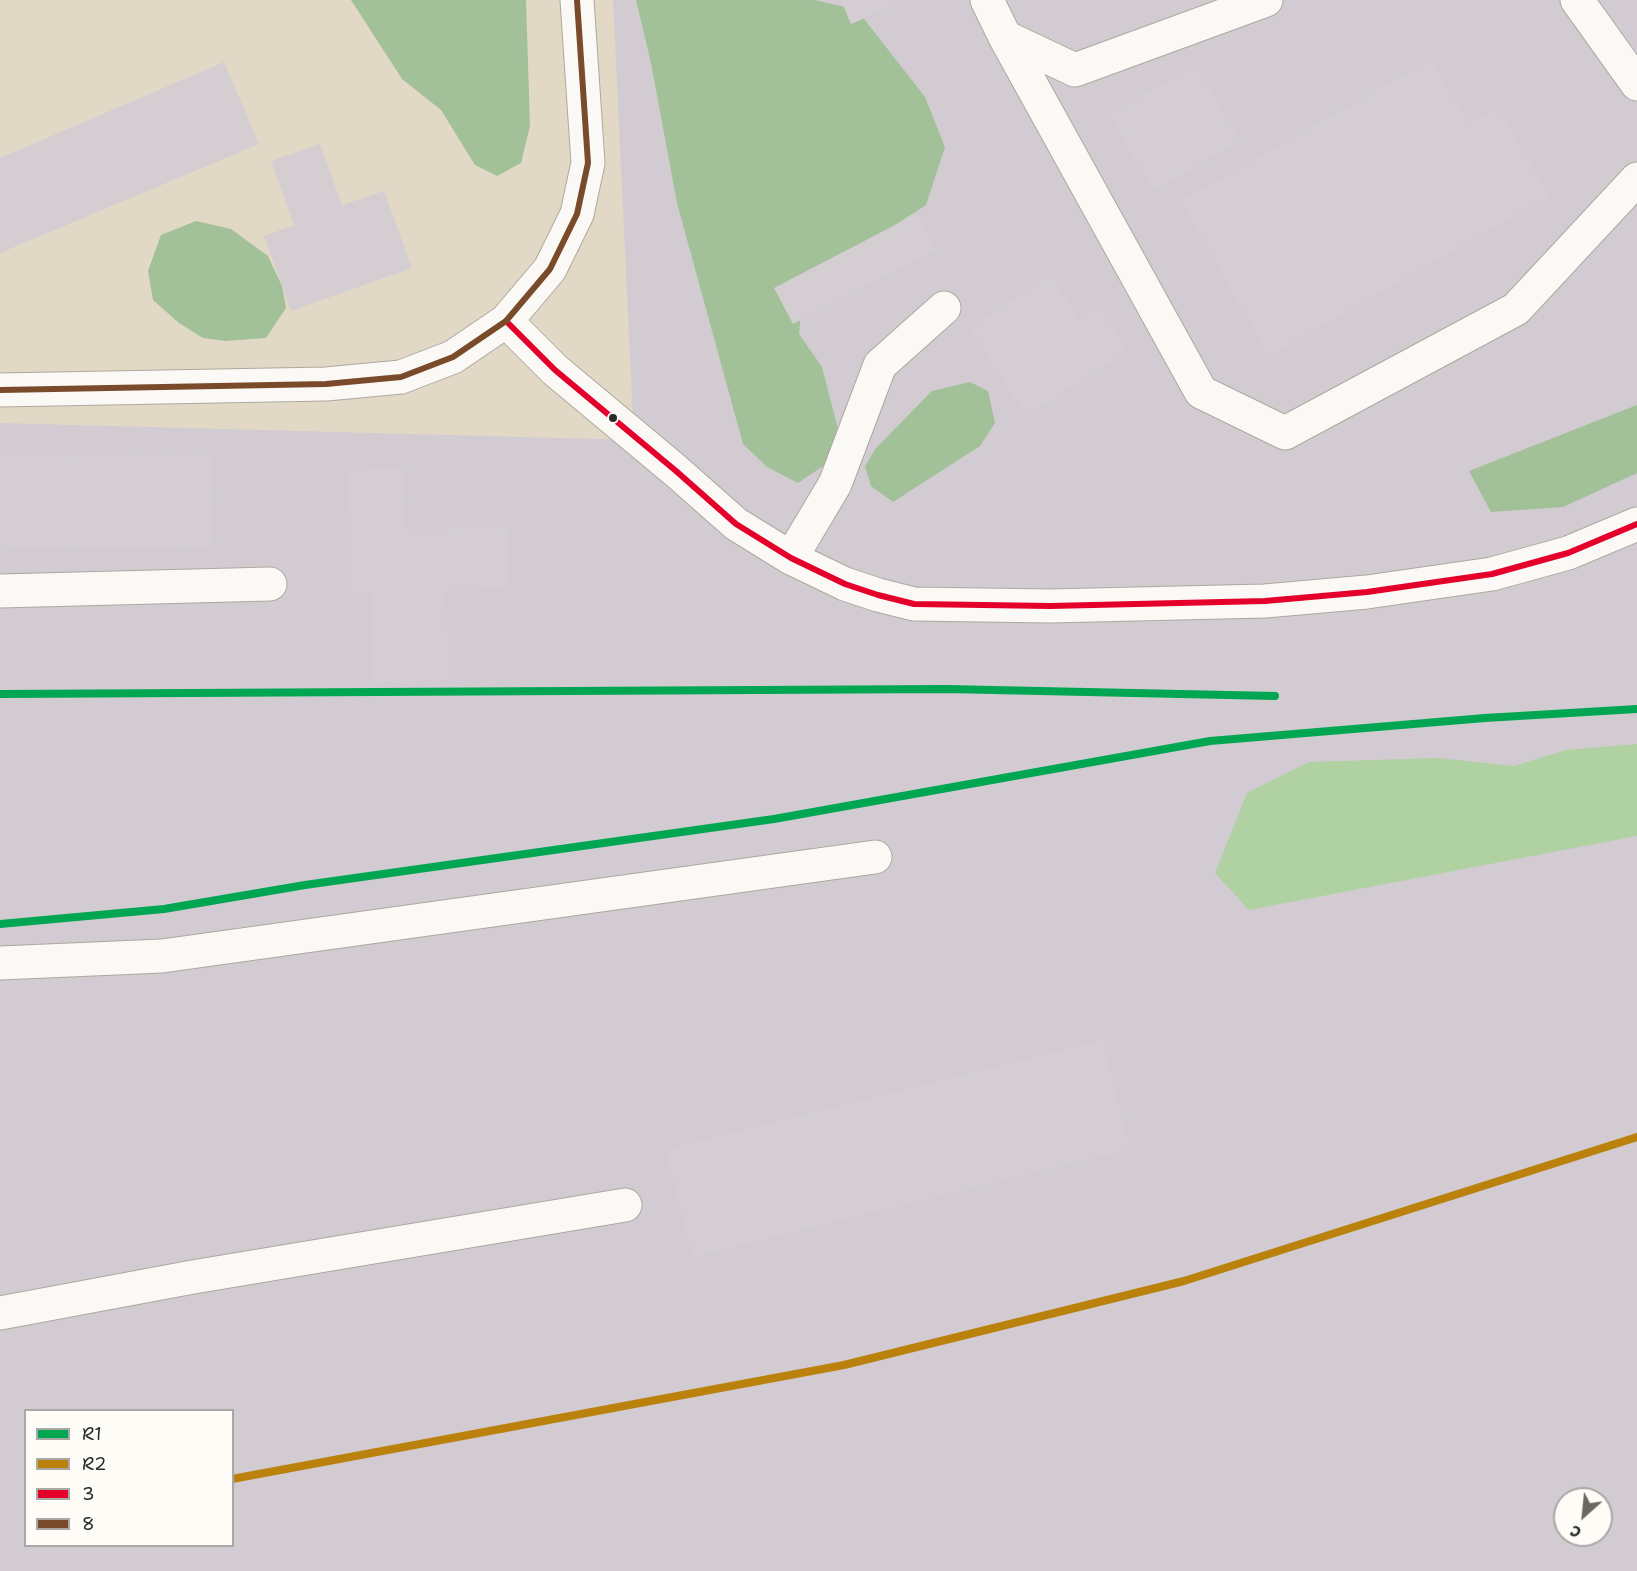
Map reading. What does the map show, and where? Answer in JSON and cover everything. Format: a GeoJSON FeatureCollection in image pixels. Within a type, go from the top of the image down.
{"type":"FeatureCollection","features":[{"type":"Feature","properties":{"kind":"street"},"geometry":{"type":"LineString","coordinates":[[0,390],[326,384],[401,377],[453,357],[506,321],[550,269],[577,214],[588,163],[577,0]]}},
{"type":"Feature","properties":{"kind":"street"},"geometry":{"type":"LineString","coordinates":[[987,0],[1005,37],[1201,392],[1286,433],[1516,309],[1637,179]]}},
{"type":"Feature","properties":{"kind":"street"},"geometry":{"type":"LineString","coordinates":[[1005,37],[1075,70],[1266,0]]}},
{"type":"Feature","properties":{"kind":"street"},"geometry":{"type":"LineString","coordinates":[[1577,0],[1637,84]]}},
{"type":"Feature","properties":{"kind":"street"},"geometry":{"type":"LineString","coordinates":[[791,558],[836,484],[880,365],[945,308]]}},
{"type":"Feature","properties":{"kind":"street"},"geometry":{"type":"LineString","coordinates":[[506,321],[555,370],[736,524],[791,558],[845,584],[914,604],[1050,606],[1265,601],[1367,592],[1492,574],[1568,553],[1637,524]]}},
{"type":"Feature","properties":{"kind":"street"},"geometry":{"type":"LineString","coordinates":[[0,591],[270,584]]}},
{"type":"Feature","properties":{"kind":"street"},"geometry":{"type":"LineString","coordinates":[[0,963],[162,956],[875,857]]}},
{"type":"Feature","properties":{"kind":"street"},"geometry":{"type":"LineString","coordinates":[[0,1313],[193,1277],[625,1205]]}},
{"type":"Feature","properties":{"kind":"shaded area"},"geometry":{"type":"Polygon","coordinates":[[[613,0],[1637,0],[1637,1571],[0,1571],[0,423],[634,440],[613,0]]]}},
{"type":"Feature","properties":{"kind":"green space"},"geometry":{"type":"Polygon","coordinates":[[[351,0],[526,0],[530,126],[521,163],[497,176],[475,165],[441,110],[402,79],[351,0]]]}},
{"type":"Feature","properties":{"kind":"green space"},"geometry":{"type":"Polygon","coordinates":[[[636,0],[815,0],[857,10],[925,97],[945,147],[926,205],[847,256],[803,289],[799,334],[822,367],[838,429],[829,462],[798,483],[767,467],[743,444],[677,203],[651,63],[636,0]]]}},
{"type":"Feature","properties":{"kind":"green space"},"geometry":{"type":"Polygon","coordinates":[[[196,221],[231,229],[268,256],[282,286],[286,308],[266,338],[225,341],[203,338],[179,323],[153,300],[148,271],[161,235],[196,221]]]}},
{"type":"Feature","properties":{"kind":"green space"},"geometry":{"type":"Polygon","coordinates":[[[970,382],[988,391],[995,423],[980,446],[893,502],[871,486],[865,466],[876,448],[932,391],[970,382]]]}},
{"type":"Feature","properties":{"kind":"green space"},"geometry":{"type":"Polygon","coordinates":[[[1637,405],[1637,473],[1563,507],[1491,512],[1469,471],[1637,405]]]}},
{"type":"Feature","properties":{"kind":"green space"},"geometry":{"type":"Polygon","coordinates":[[[1637,744],[1637,836],[1249,910],[1215,873],[1247,793],[1309,762],[1438,758],[1514,766],[1566,750],[1637,744]]]}},
{"type":"Feature","properties":{"kind":"building"},"geometry":{"type":"Polygon","coordinates":[[[841,0],[899,0],[901,3],[851,24],[841,0]]]}},
{"type":"Feature","properties":{"kind":"building"},"geometry":{"type":"Polygon","coordinates":[[[1431,60],[1468,124],[1498,107],[1549,196],[1269,356],[1181,201],[1431,60]]]}},
{"type":"Feature","properties":{"kind":"building"},"geometry":{"type":"Polygon","coordinates":[[[224,62],[259,144],[0,253],[0,158],[224,62]]]}},
{"type":"Feature","properties":{"kind":"building"},"geometry":{"type":"Polygon","coordinates":[[[1195,65],[1240,141],[1154,191],[1109,115],[1195,65]]]}},
{"type":"Feature","properties":{"kind":"building"},"geometry":{"type":"Polygon","coordinates":[[[320,144],[342,205],[384,191],[412,268],[291,311],[264,236],[294,225],[271,161],[320,144]]]}},
{"type":"Feature","properties":{"kind":"building"},"geometry":{"type":"Polygon","coordinates":[[[918,213],[937,250],[793,324],[774,288],[918,213]]]}},
{"type":"Feature","properties":{"kind":"building"},"geometry":{"type":"Polygon","coordinates":[[[1051,276],[1080,320],[1100,308],[1127,351],[1026,416],[969,328],[1051,276]]]}},
{"type":"Feature","properties":{"kind":"building"},"geometry":{"type":"Polygon","coordinates":[[[212,454],[214,547],[0,550],[0,457],[212,454]]]}},
{"type":"Feature","properties":{"kind":"building"},"geometry":{"type":"Polygon","coordinates":[[[404,469],[406,530],[506,528],[507,589],[446,591],[448,680],[372,682],[370,592],[352,593],[349,470],[404,469]]]}},
{"type":"Feature","properties":{"kind":"building"},"geometry":{"type":"Polygon","coordinates":[[[1103,1040],[1130,1149],[693,1257],[666,1149],[1103,1040]]]}},
{"type":"Feature","properties":{"kind":"transit line","name":"8"},"geometry":{"type":"LineString","coordinates":[[0,390],[326,384],[401,377],[453,357],[506,321],[550,269],[577,214],[588,163],[577,0]]}},
{"type":"Feature","properties":{"kind":"transit line","name":"3"},"geometry":{"type":"LineString","coordinates":[[506,321],[555,370],[736,524],[791,558],[845,584],[914,604],[1050,606],[1265,601],[1367,592],[1492,574],[1568,553],[1637,524]]}},
{"type":"Feature","properties":{"kind":"transit line","name":"R1"},"geometry":{"type":"LineString","coordinates":[[0,694],[946,689],[1275,696]]}},
{"type":"Feature","properties":{"kind":"transit line","name":"R1"},"geometry":{"type":"LineString","coordinates":[[0,924],[164,909],[305,885],[774,819],[1210,741],[1485,718],[1637,709]]}},
{"type":"Feature","properties":{"kind":"transit line","name":"R2"},"geometry":{"type":"LineString","coordinates":[[234,1479],[844,1365],[1184,1281],[1637,1137]]}}]}
